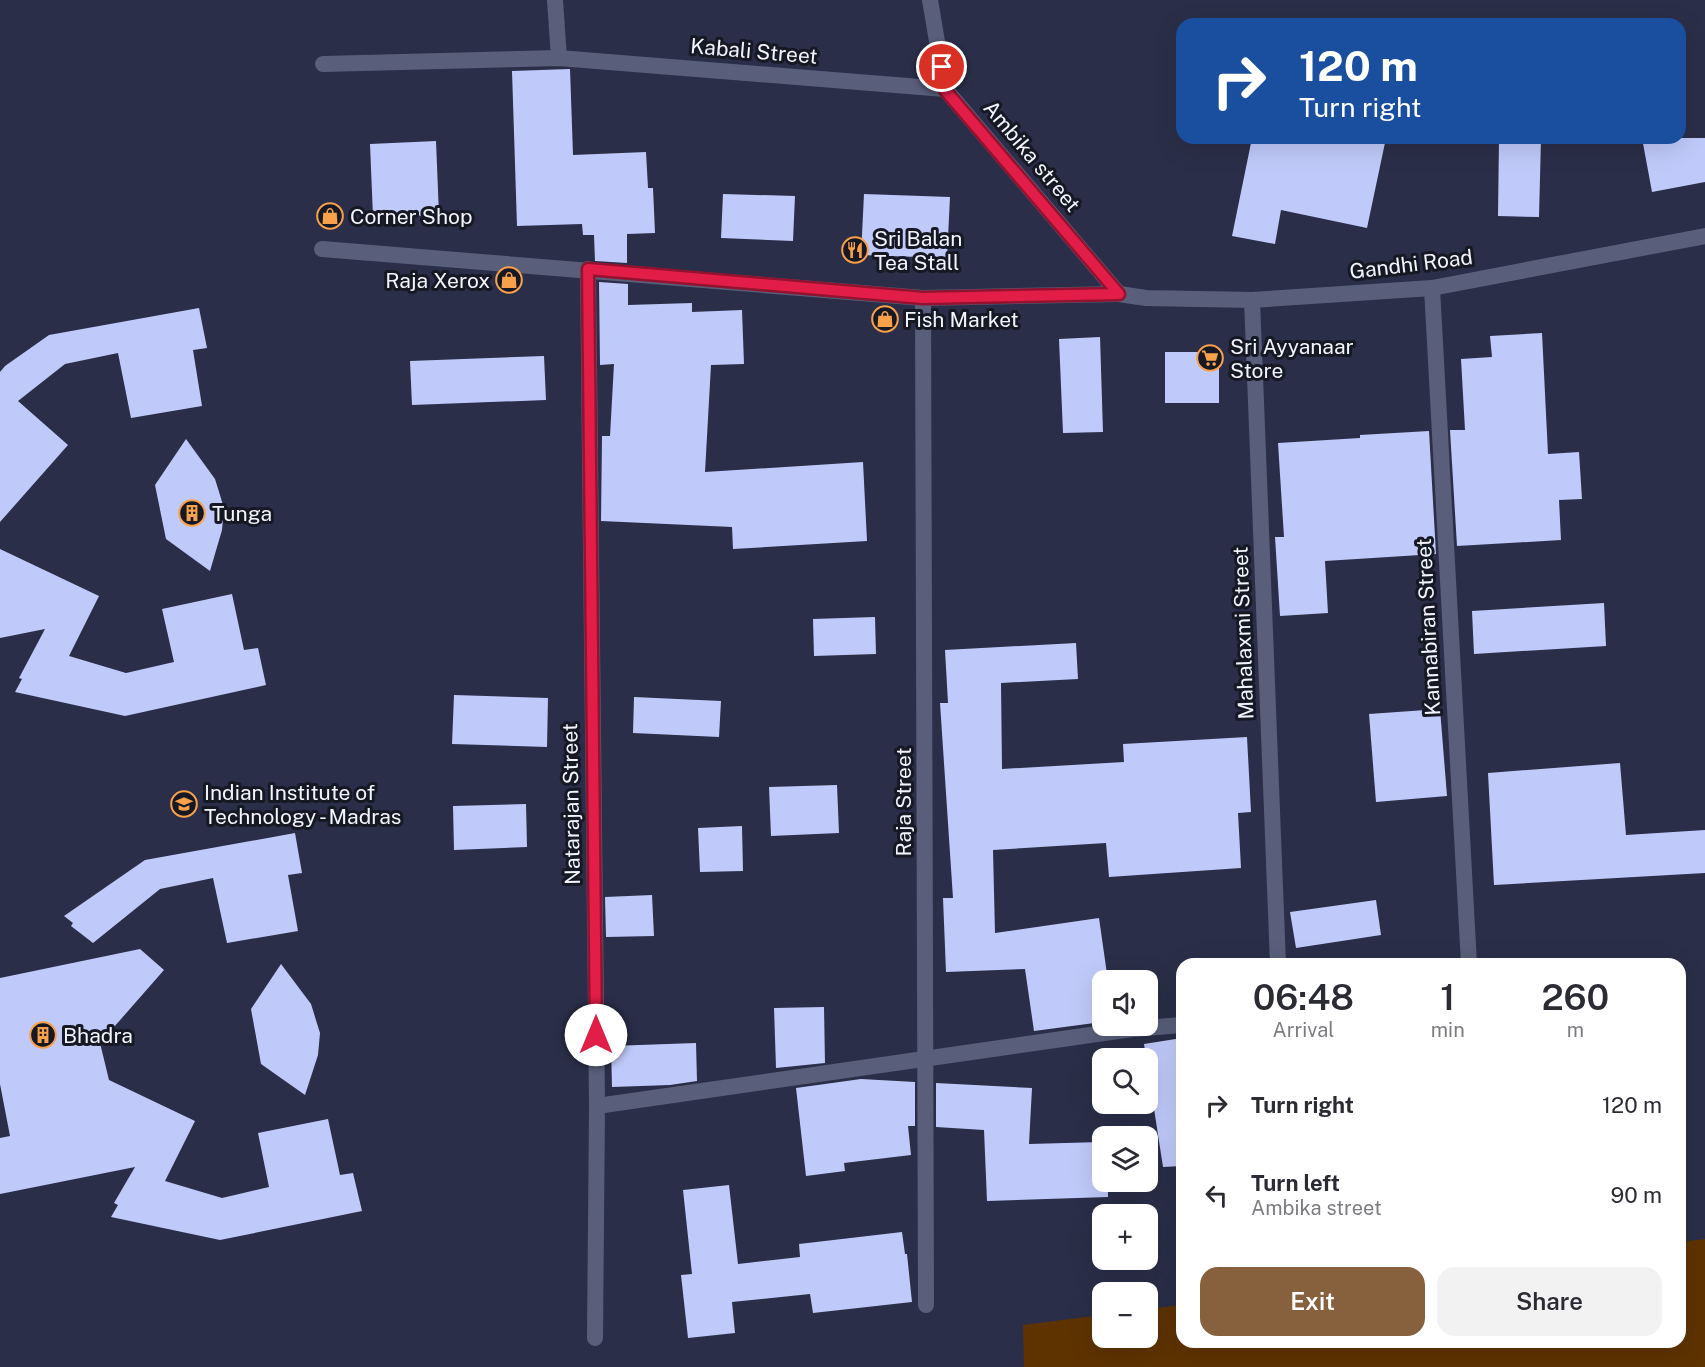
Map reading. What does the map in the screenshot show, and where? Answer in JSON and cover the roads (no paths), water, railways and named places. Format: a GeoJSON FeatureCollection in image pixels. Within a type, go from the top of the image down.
{"type":"FeatureCollection","features":[{"type":"Feature","properties":{"kind":"street"},"geometry":{"type":"LineString","coordinates":[[555,0],[559,58]]}},
{"type":"Feature","properties":{"kind":"street"},"geometry":{"type":"LineString","coordinates":[[930,0],[945,90]]}},
{"type":"Feature","properties":{"kind":"street","name":"Kabali Street"},"geometry":{"type":"LineString","coordinates":[[323,64],[559,58],[945,90]]}},
{"type":"Feature","properties":{"kind":"street","name":"Ambika street"},"geometry":{"type":"LineString","coordinates":[[945,90],[1119,294]]}},
{"type":"Feature","properties":{"kind":"street","name":"Gandhi Road"},"geometry":{"type":"LineString","coordinates":[[322,249],[923,298],[1119,294],[1146,298],[1252,300],[1432,288],[1705,236]]}},
{"type":"Feature","properties":{"kind":"street","name":"Natarajan Street"},"geometry":{"type":"LineString","coordinates":[[588,269],[597,1106],[595,1338]]}},
{"type":"Feature","properties":{"kind":"street","name":"Kannabiran Street"},"geometry":{"type":"LineString","coordinates":[[1432,288],[1469,958]]}},
{"type":"Feature","properties":{"kind":"street","name":"Raja Street"},"geometry":{"type":"LineString","coordinates":[[923,298],[926,1305]]}},
{"type":"Feature","properties":{"kind":"street","name":"Mahalaxmi Street"},"geometry":{"type":"LineString","coordinates":[[1252,300],[1278,958]]}},
{"type":"Feature","properties":{"kind":"street"},"geometry":{"type":"LineString","coordinates":[[597,1106],[1132,1029],[1176,1025]]}},
{"type":"Feature","properties":{"kind":"place","name":"Corner Shop"},"geometry":{"type":"Point","coordinates":[330,216]}},
{"type":"Feature","properties":{"kind":"place","name":"Sri Balan Tea Stall"},"geometry":{"type":"Point","coordinates":[855,250]}},
{"type":"Feature","properties":{"kind":"place","name":"Raja Xerox"},"geometry":{"type":"Point","coordinates":[509,280]}},
{"type":"Feature","properties":{"kind":"place","name":"Fish Market"},"geometry":{"type":"Point","coordinates":[885,319]}},
{"type":"Feature","properties":{"kind":"place","name":"Sri Ayyanaar Store"},"geometry":{"type":"Point","coordinates":[1210,358]}},
{"type":"Feature","properties":{"kind":"place","name":"Tunga"},"geometry":{"type":"Point","coordinates":[192,513]}},
{"type":"Feature","properties":{"kind":"place","name":"Indian Institute of Technology - Madras"},"geometry":{"type":"Point","coordinates":[184,804]}},
{"type":"Feature","properties":{"kind":"place","name":"Bhadra"},"geometry":{"type":"Point","coordinates":[43,1035]}}]}
